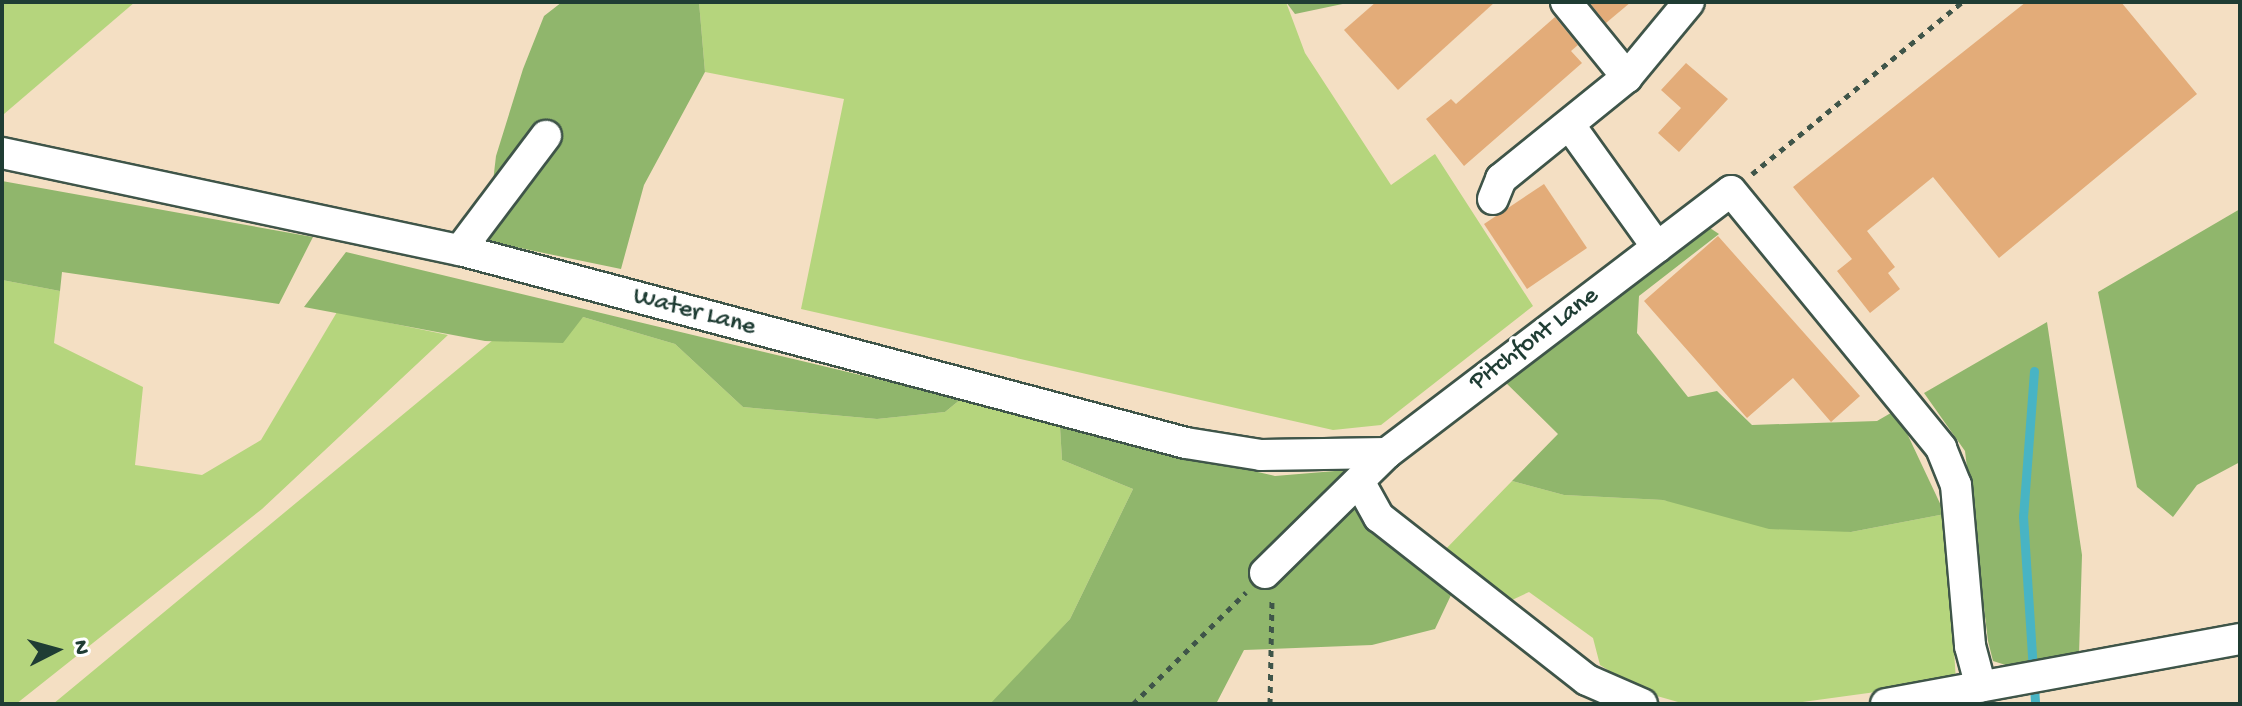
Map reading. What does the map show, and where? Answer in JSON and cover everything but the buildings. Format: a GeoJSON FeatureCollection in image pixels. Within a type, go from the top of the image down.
{"type":"FeatureCollection","features":[{"type":"Feature","properties":{"kind":"lane"},"geometry":{"type":"LineString","coordinates":[[1566,2],[1627,77]]}},
{"type":"Feature","properties":{"kind":"lane"},"geometry":{"type":"LineString","coordinates":[[1493,199],[1501,179],[1571,127],[1627,77],[1689,2]]}},
{"type":"Feature","properties":{"kind":"lane"},"geometry":{"type":"LineString","coordinates":[[1571,127],[1657,247]]}},
{"type":"Feature","properties":{"kind":"lane"},"geometry":{"type":"LineString","coordinates":[[460,250],[546,136]]}},
{"type":"Feature","properties":{"kind":"lane","name":"Water Lane"},"geometry":{"type":"LineString","coordinates":[[2,153],[460,250],[1186,443],[1261,455],[1387,453]]}},
{"type":"Feature","properties":{"kind":"lane"},"geometry":{"type":"LineString","coordinates":[[1731,191],[1941,448],[1956,485],[1970,646],[1981,687]]}},
{"type":"Feature","properties":{"kind":"lane","name":"Pitchfont Lane"},"geometry":{"type":"LineString","coordinates":[[1265,573],[1360,483],[1387,453],[1731,191]]}},
{"type":"Feature","properties":{"kind":"lane"},"geometry":{"type":"LineString","coordinates":[[1360,483],[1379,517],[1587,680],[1642,704]]}},
{"type":"Feature","properties":{"kind":"lane"},"geometry":{"type":"LineString","coordinates":[[1886,704],[2240,639]]}},
{"type":"Feature","properties":{"kind":"path"},"geometry":{"type":"LineString","coordinates":[[1731,191],[1962,2]]}},
{"type":"Feature","properties":{"kind":"path"},"geometry":{"type":"LineString","coordinates":[[1133,704],[1265,573],[1272,589],[1270,704]]}},
{"type":"Feature","properties":{"kind":"green space"},"geometry":{"type":"Polygon","coordinates":[[[2,2],[135,2],[4,114],[2,2]]]}},
{"type":"Feature","properties":{"kind":"green space"},"geometry":{"type":"Polygon","coordinates":[[[562,2],[699,2],[705,72],[644,185],[621,269],[486,241],[496,156],[523,69],[544,16],[562,2]]]}},
{"type":"Feature","properties":{"kind":"green space"},"geometry":{"type":"Polygon","coordinates":[[[699,2],[1286,2],[1305,53],[1391,185],[1435,154],[1533,306],[1381,425],[1333,430],[801,309],[844,99],[705,72],[699,2]]]}},
{"type":"Feature","properties":{"kind":"green space"},"geometry":{"type":"Polygon","coordinates":[[[1286,2],[1352,2],[1295,14],[1286,2]]]}},
{"type":"Feature","properties":{"kind":"green space"},"geometry":{"type":"Polygon","coordinates":[[[2,181],[313,237],[279,304],[62,272],[60,291],[2,280],[2,181]]]}},
{"type":"Feature","properties":{"kind":"green space"},"geometry":{"type":"Polygon","coordinates":[[[2240,209],[2240,462],[2197,485],[2173,517],[2137,487],[2098,292],[2240,209]]]}},
{"type":"Feature","properties":{"kind":"green space"},"geometry":{"type":"Polygon","coordinates":[[[1707,226],[1719,234],[1639,296],[1637,333],[1688,397],[1717,391],[1752,425],[1877,421],[1896,410],[1945,514],[1851,532],[1769,529],[1663,500],[1564,495],[1512,481],[1558,434],[1501,378],[1707,226]]]}},
{"type":"Feature","properties":{"kind":"green space"},"geometry":{"type":"Polygon","coordinates":[[[346,252],[961,399],[945,412],[877,419],[743,407],[675,344],[583,317],[563,343],[485,341],[304,307],[346,252]]]}},
{"type":"Feature","properties":{"kind":"green space"},"geometry":{"type":"Polygon","coordinates":[[[2,280],[60,291],[54,343],[143,387],[135,465],[202,475],[261,440],[337,312],[448,335],[262,509],[16,704],[2,704],[2,280]]]}},
{"type":"Feature","properties":{"kind":"green space"},"geometry":{"type":"Polygon","coordinates":[[[583,317],[675,344],[743,407],[877,419],[945,412],[961,399],[1060,427],[1062,460],[1133,489],[1070,619],[993,704],[53,704],[493,340],[583,317]]]}},
{"type":"Feature","properties":{"kind":"green space"},"geometry":{"type":"Polygon","coordinates":[[[2047,322],[2082,555],[2079,655],[2012,667],[1993,661],[1988,641],[1965,451],[1924,393],[2047,322]]]}},
{"type":"Feature","properties":{"kind":"green space"},"geometry":{"type":"Polygon","coordinates":[[[1060,427],[1275,476],[1347,470],[1360,515],[1452,593],[1435,629],[1372,645],[1244,650],[1216,704],[990,704],[1070,619],[1133,489],[1062,460],[1060,427]]]}},
{"type":"Feature","properties":{"kind":"green space"},"geometry":{"type":"Polygon","coordinates":[[[1512,481],[1564,495],[1663,500],[1851,532],[1945,514],[1956,681],[1788,704],[1685,704],[1643,692],[1600,665],[1593,638],[1529,592],[1512,600],[1494,596],[1441,554],[1512,481]]]}},
{"type":"Feature","properties":{"kind":"waterway"},"geometry":{"type":"LineString","coordinates":[[2034,371],[2023,516],[2035,704]]}}]}
